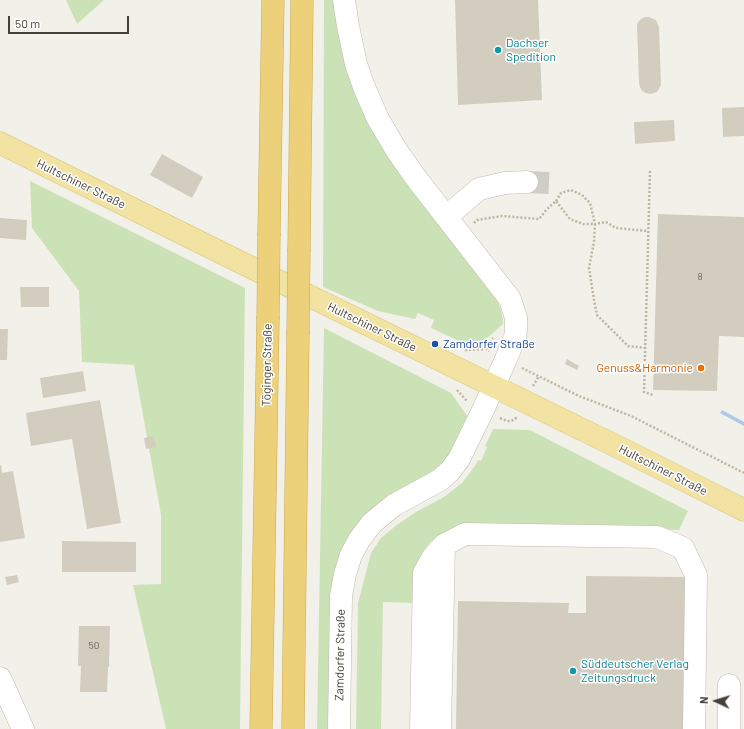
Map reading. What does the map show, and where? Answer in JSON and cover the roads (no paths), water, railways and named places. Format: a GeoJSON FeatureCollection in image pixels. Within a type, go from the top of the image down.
{"type":"FeatureCollection","features":[{"type":"Feature","properties":{"kind":"highway","name":"Töginger Straße"},"geometry":{"type":"LineString","coordinates":[[261,729],[272,0]]}},
{"type":"Feature","properties":{"kind":"highway"},"geometry":{"type":"LineString","coordinates":[[293,729],[302,0]]}},
{"type":"Feature","properties":{"kind":"main road","name":"Hultschiner Straße"},"geometry":{"type":"LineString","coordinates":[[0,143],[250,268],[744,510]]}},
{"type":"Feature","properties":{"kind":"street","name":"Zamdorfer Straße"},"geometry":{"type":"LineString","coordinates":[[339,729],[341,596],[345,574],[351,555],[359,540],[372,523],[394,505],[440,480],[459,459],[506,359],[515,337],[516,330],[516,318],[510,299],[397,151],[378,118],[364,87],[356,64],[344,0]]}},
{"type":"Feature","properties":{"kind":"street"},"geometry":{"type":"LineString","coordinates":[[446,217],[479,189],[505,183],[527,182]]}},
{"type":"Feature","properties":{"kind":"street"},"geometry":{"type":"LineString","coordinates":[[421,729],[424,573],[433,556],[444,545],[465,534],[657,537],[683,548],[696,575],[694,729]]}},
{"type":"Feature","properties":{"kind":"street"},"geometry":{"type":"LineString","coordinates":[[440,729],[444,545]]}},
{"type":"Feature","properties":{"kind":"street"},"geometry":{"type":"LineString","coordinates":[[0,678],[23,729]]}},
{"type":"Feature","properties":{"kind":"street"},"geometry":{"type":"LineString","coordinates":[[728,729],[729,685]]}},
{"type":"Feature","properties":{"kind":"water"},"geometry":{"type":"Polygon","coordinates":[[[722,410],[744,422],[744,426],[720,413],[722,410]]]}},
{"type":"Feature","properties":{"kind":"tunnel"},"geometry":{"type":"LineString","coordinates":[[527,182],[549,183]]}},
{"type":"Feature","properties":{"kind":"place","name":"Dachser Spedition"},"geometry":{"type":"Point","coordinates":[498,50]}},
{"type":"Feature","properties":{"kind":"place","name":"Zamdorfer Straße"},"geometry":{"type":"Point","coordinates":[435,344]}},
{"type":"Feature","properties":{"kind":"place","name":"Genuss&Harmonie"},"geometry":{"type":"Point","coordinates":[701,368]}},
{"type":"Feature","properties":{"kind":"place","name":"Süddeutscher Verlag Zeitungsdruck"},"geometry":{"type":"Point","coordinates":[573,671]}}]}
